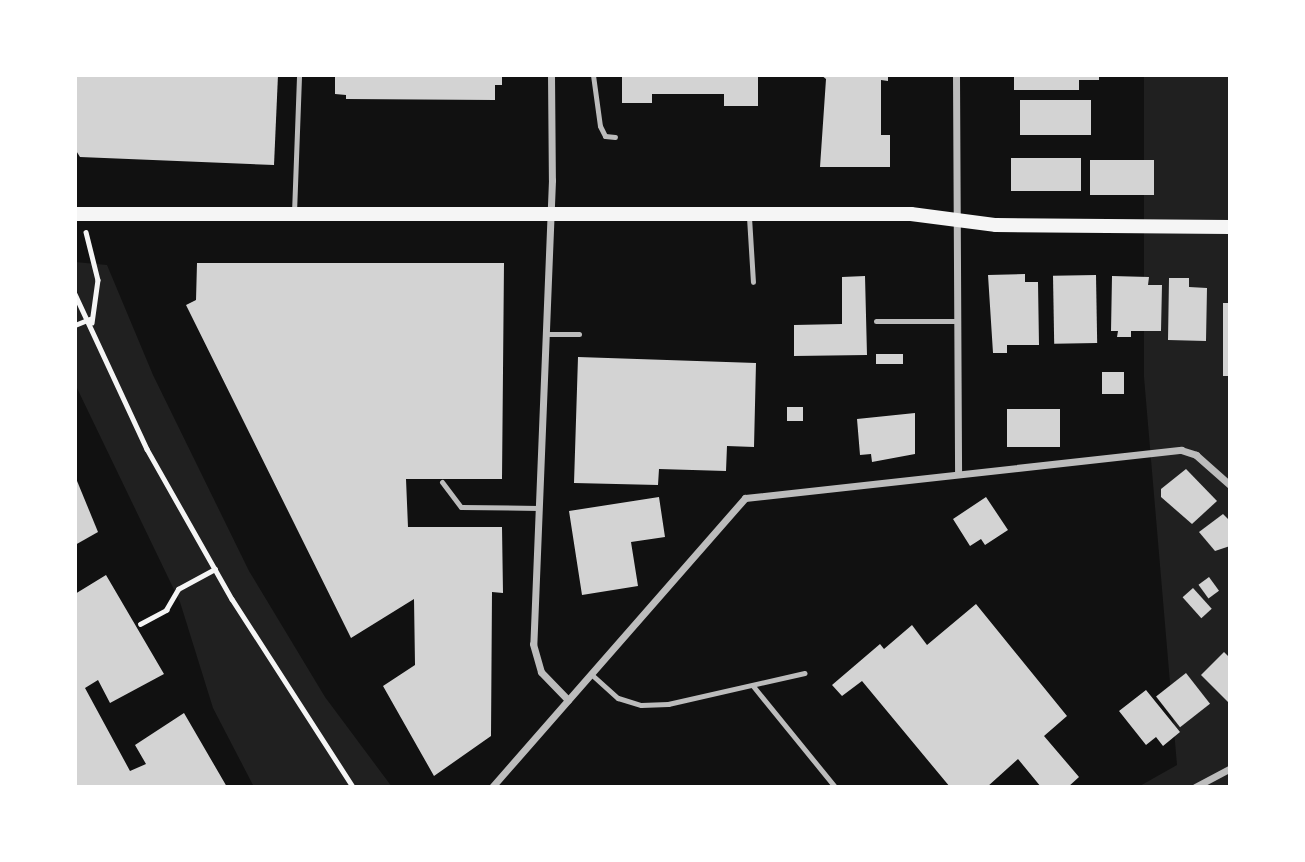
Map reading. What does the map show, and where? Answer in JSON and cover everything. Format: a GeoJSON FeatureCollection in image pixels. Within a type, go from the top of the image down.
{"type":"FeatureCollection","features":[{"type":"Feature","properties":{"kind":"main road"},"geometry":{"type":"LineString","coordinates":[[75,214],[911,214],[996,225],[1230,227]]}},
{"type":"Feature","properties":{"kind":"street"},"geometry":{"type":"LineString","coordinates":[[551,75],[551,214],[533,644],[541,671],[568,701]]}},
{"type":"Feature","properties":{"kind":"street"},"geometry":{"type":"LineString","coordinates":[[956,75],[958,472]]}},
{"type":"Feature","properties":{"kind":"street"},"geometry":{"type":"LineString","coordinates":[[492,787],[745,498],[958,472],[1181,450],[1196,455],[1230,485]]}},
{"type":"Feature","properties":{"kind":"street"},"geometry":{"type":"LineString","coordinates":[[1195,787],[1230,768]]}},
{"type":"Feature","properties":{"kind":"lane"},"geometry":{"type":"LineString","coordinates":[[294,213],[299,75]]}},
{"type":"Feature","properties":{"kind":"lane"},"geometry":{"type":"LineString","coordinates":[[593,75],[600,126],[605,136],[615,137]]}},
{"type":"Feature","properties":{"kind":"lane"},"geometry":{"type":"LineString","coordinates":[[749,214],[753,282]]}},
{"type":"Feature","properties":{"kind":"lane"},"geometry":{"type":"LineString","coordinates":[[876,321],[957,321]]}},
{"type":"Feature","properties":{"kind":"lane"},"geometry":{"type":"LineString","coordinates":[[545,334],[579,334]]}},
{"type":"Feature","properties":{"kind":"lane"},"geometry":{"type":"LineString","coordinates":[[442,482],[461,507],[538,508]]}},
{"type":"Feature","properties":{"kind":"lane"},"geometry":{"type":"LineString","coordinates":[[591,674],[618,698],[641,705],[668,704],[805,673]]}},
{"type":"Feature","properties":{"kind":"lane"},"geometry":{"type":"LineString","coordinates":[[753,686],[835,787]]}},
{"type":"Feature","properties":{"kind":"path"},"geometry":{"type":"LineString","coordinates":[[91,321],[98,280],[93,260]]}},
{"type":"Feature","properties":{"kind":"path"},"geometry":{"type":"LineString","coordinates":[[75,294],[91,321],[146,449],[215,569],[353,787]]}},
{"type":"Feature","properties":{"kind":"path"},"geometry":{"type":"LineString","coordinates":[[75,326],[91,321]]}},
{"type":"Feature","properties":{"kind":"path"},"geometry":{"type":"LineString","coordinates":[[140,624],[166,610],[178,589],[215,569]]}},
{"type":"Feature","properties":{"kind":"shaded area"},"geometry":{"type":"Polygon","coordinates":[[[1144,75],[1230,75],[1230,787],[1138,787],[1177,765],[1144,377],[1144,75]]]}},
{"type":"Feature","properties":{"kind":"shaded area"},"geometry":{"type":"Polygon","coordinates":[[[75,262],[107,265],[153,375],[249,571],[325,697],[392,787],[254,787],[213,708],[180,602],[75,384],[75,262]]]}},
{"type":"Feature","properties":{"kind":"building"},"geometry":{"type":"Polygon","coordinates":[[[75,75],[278,75],[274,165],[80,157],[75,149],[75,75]]]}},
{"type":"Feature","properties":{"kind":"building"},"geometry":{"type":"Polygon","coordinates":[[[335,75],[502,75],[502,85],[495,85],[495,100],[346,99],[346,95],[335,94],[335,75]]]}},
{"type":"Feature","properties":{"kind":"building"},"geometry":{"type":"Polygon","coordinates":[[[622,75],[758,75],[758,106],[724,106],[724,94],[652,94],[652,103],[622,103],[622,75]]]}},
{"type":"Feature","properties":{"kind":"building"},"geometry":{"type":"Polygon","coordinates":[[[821,75],[888,75],[888,81],[881,80],[881,135],[890,135],[890,167],[820,167],[826,79],[821,75]]]}},
{"type":"Feature","properties":{"kind":"building"},"geometry":{"type":"Polygon","coordinates":[[[1014,75],[1099,75],[1099,80],[1079,80],[1079,90],[1014,90],[1014,75]]]}},
{"type":"Feature","properties":{"kind":"building"},"geometry":{"type":"Polygon","coordinates":[[[1020,100],[1091,100],[1091,135],[1020,135],[1020,100]]]}},
{"type":"Feature","properties":{"kind":"building"},"geometry":{"type":"Polygon","coordinates":[[[1011,158],[1081,158],[1081,191],[1011,191],[1011,158]]]}},
{"type":"Feature","properties":{"kind":"building"},"geometry":{"type":"Polygon","coordinates":[[[1090,160],[1154,160],[1154,195],[1090,195],[1090,160]]]}},
{"type":"Feature","properties":{"kind":"building"},"geometry":{"type":"Polygon","coordinates":[[[197,263],[504,263],[502,479],[406,479],[408,527],[502,527],[503,593],[492,592],[491,736],[434,776],[383,686],[415,665],[414,599],[351,638],[186,305],[196,300],[197,263]]]}},
{"type":"Feature","properties":{"kind":"building"},"geometry":{"type":"Polygon","coordinates":[[[1025,274],[1025,282],[1038,282],[1039,345],[1007,345],[1007,353],[993,353],[988,275],[1025,274]]]}},
{"type":"Feature","properties":{"kind":"building"},"geometry":{"type":"Polygon","coordinates":[[[1096,275],[1097,343],[1054,344],[1053,276],[1096,275]]]}},
{"type":"Feature","properties":{"kind":"building"},"geometry":{"type":"Polygon","coordinates":[[[865,276],[867,355],[794,356],[794,325],[842,324],[842,277],[865,276]]]}},
{"type":"Feature","properties":{"kind":"building"},"geometry":{"type":"Polygon","coordinates":[[[1112,276],[1149,277],[1148,285],[1162,285],[1161,331],[1131,331],[1131,337],[1117,337],[1118,331],[1111,331],[1112,276]]]}},
{"type":"Feature","properties":{"kind":"building"},"geometry":{"type":"Polygon","coordinates":[[[1169,278],[1189,278],[1189,287],[1207,288],[1206,341],[1168,340],[1169,278]]]}},
{"type":"Feature","properties":{"kind":"building"},"geometry":{"type":"Polygon","coordinates":[[[1223,303],[1230,303],[1230,376],[1223,376],[1223,303]]]}},
{"type":"Feature","properties":{"kind":"building"},"geometry":{"type":"Polygon","coordinates":[[[876,354],[903,354],[903,364],[876,364],[876,354]]]}},
{"type":"Feature","properties":{"kind":"building"},"geometry":{"type":"Polygon","coordinates":[[[578,357],[756,363],[754,447],[727,446],[726,471],[659,469],[658,485],[574,483],[578,357]]]}},
{"type":"Feature","properties":{"kind":"building"},"geometry":{"type":"Polygon","coordinates":[[[1102,372],[1124,372],[1124,394],[1102,394],[1102,372]]]}},
{"type":"Feature","properties":{"kind":"building"},"geometry":{"type":"Polygon","coordinates":[[[787,407],[803,407],[803,421],[787,421],[787,407]]]}},
{"type":"Feature","properties":{"kind":"building"},"geometry":{"type":"Polygon","coordinates":[[[1007,409],[1060,409],[1060,447],[1007,447],[1007,409]]]}},
{"type":"Feature","properties":{"kind":"building"},"geometry":{"type":"Polygon","coordinates":[[[915,413],[915,454],[872,462],[871,454],[860,455],[857,419],[915,413]]]}},
{"type":"Feature","properties":{"kind":"building"},"geometry":{"type":"Polygon","coordinates":[[[1186,469],[1217,501],[1192,524],[1161,497],[1161,489],[1186,469]]]}},
{"type":"Feature","properties":{"kind":"building"},"geometry":{"type":"Polygon","coordinates":[[[75,476],[98,532],[75,545],[75,476]]]}},
{"type":"Feature","properties":{"kind":"building"},"geometry":{"type":"Polygon","coordinates":[[[659,497],[665,537],[631,542],[638,586],[582,595],[569,511],[659,497]]]}},
{"type":"Feature","properties":{"kind":"building"},"geometry":{"type":"Polygon","coordinates":[[[986,497],[1008,530],[985,545],[981,539],[970,546],[953,519],[986,497]]]}},
{"type":"Feature","properties":{"kind":"building"},"geometry":{"type":"Polygon","coordinates":[[[1223,514],[1230,521],[1230,546],[1215,551],[1199,532],[1223,514]]]}},
{"type":"Feature","properties":{"kind":"building"},"geometry":{"type":"Polygon","coordinates":[[[106,575],[164,674],[110,703],[98,680],[85,688],[130,771],[146,764],[135,745],[184,713],[227,787],[75,787],[75,594],[106,575]]]}},
{"type":"Feature","properties":{"kind":"building"},"geometry":{"type":"Polygon","coordinates":[[[1209,577],[1219,591],[1208,598],[1198,585],[1209,577]]]}},
{"type":"Feature","properties":{"kind":"building"},"geometry":{"type":"Polygon","coordinates":[[[1193,588],[1212,609],[1201,618],[1183,597],[1193,588]]]}},
{"type":"Feature","properties":{"kind":"building"},"geometry":{"type":"Polygon","coordinates":[[[976,604],[1067,716],[1044,736],[1079,777],[1068,787],[1041,787],[1018,759],[987,787],[950,787],[862,681],[842,696],[832,685],[880,644],[884,649],[912,625],[927,645],[976,604]]]}},
{"type":"Feature","properties":{"kind":"building"},"geometry":{"type":"Polygon","coordinates":[[[1224,652],[1230,658],[1230,704],[1201,675],[1224,652]]]}},
{"type":"Feature","properties":{"kind":"building"},"geometry":{"type":"Polygon","coordinates":[[[1186,673],[1210,704],[1180,727],[1156,696],[1186,673]]]}},
{"type":"Feature","properties":{"kind":"building"},"geometry":{"type":"Polygon","coordinates":[[[1146,690],[1180,732],[1163,746],[1156,737],[1146,745],[1119,711],[1146,690]]]}}]}
